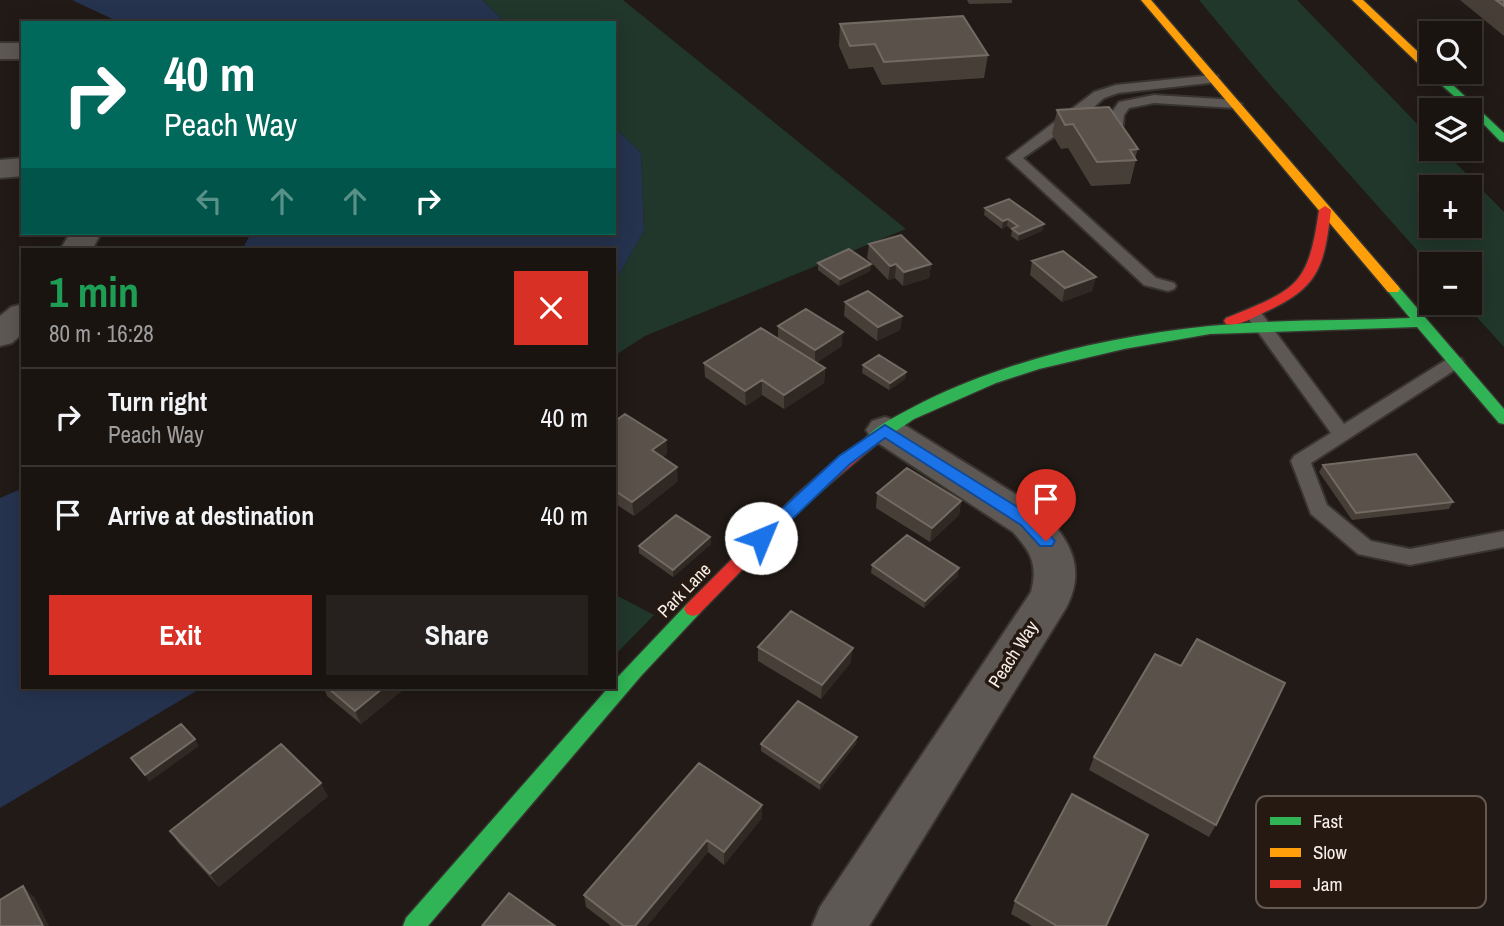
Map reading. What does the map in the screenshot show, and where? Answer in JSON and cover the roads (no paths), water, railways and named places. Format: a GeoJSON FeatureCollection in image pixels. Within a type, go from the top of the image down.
{"type":"FeatureCollection","features":[{"type":"Feature","properties":{"kind":"main road"},"geometry":{"type":"LineString","coordinates":[[1146,0],[1504,419]]}},
{"type":"Feature","properties":{"kind":"main road"},"geometry":{"type":"LineString","coordinates":[[1169,0],[1213,79]]}},
{"type":"Feature","properties":{"kind":"main road"},"geometry":{"type":"LineString","coordinates":[[1357,0],[1419,59]]}},
{"type":"Feature","properties":{"kind":"main road"},"geometry":{"type":"LineString","coordinates":[[1446,84],[1504,139]]}},
{"type":"Feature","properties":{"kind":"main road"},"geometry":{"type":"LineString","coordinates":[[1210,330],[1291,294],[1307,282],[1318,260],[1325,210]]}},
{"type":"Feature","properties":{"kind":"main road"},"geometry":{"type":"LineString","coordinates":[[1210,330],[1422,322]]}},
{"type":"Feature","properties":{"kind":"main road","name":"Park Lane"},"geometry":{"type":"LineString","coordinates":[[414,926],[634,671],[779,519],[845,460],[885,430],[903,417],[959,390],[1015,371],[1132,341],[1210,330]]}},
{"type":"Feature","properties":{"kind":"street"},"geometry":{"type":"LineString","coordinates":[[0,169],[21,167]]}},
{"type":"Feature","properties":{"kind":"street"},"geometry":{"type":"LineString","coordinates":[[0,335],[21,316]]}},
{"type":"Feature","properties":{"kind":"street","name":"Peach Way"},"geometry":{"type":"LineString","coordinates":[[839,926],[1051,596],[1055,580],[1050,549],[1027,521],[885,430]]}},
{"type":"Feature","properties":{"kind":"lane"},"geometry":{"type":"LineString","coordinates":[[1168,286],[1150,282],[1014,158],[1099,95],[1128,87],[1213,79]]}},
{"type":"Feature","properties":{"kind":"lane"},"geometry":{"type":"LineString","coordinates":[[1118,122],[1117,115],[1124,105],[1142,99],[1235,104]]}},
{"type":"Feature","properties":{"kind":"lane"},"geometry":{"type":"LineString","coordinates":[[1250,313],[1342,435]]}},
{"type":"Feature","properties":{"kind":"lane"},"geometry":{"type":"LineString","coordinates":[[1455,362],[1301,461],[1318,509],[1365,548],[1410,557],[1504,539]]}},
{"type":"Feature","properties":{"kind":"water"},"geometry":{"type":"Polygon","coordinates":[[[72,0],[482,0],[504,21],[117,21],[72,0]]]}},
{"type":"Feature","properties":{"kind":"water"},"geometry":{"type":"Polygon","coordinates":[[[616,129],[641,153],[644,231],[616,280],[616,248],[243,248],[250,235],[616,235],[616,129]]]}},
{"type":"Feature","properties":{"kind":"water"},"geometry":{"type":"Polygon","coordinates":[[[21,489],[21,689],[199,689],[0,808],[0,498],[21,489]]]}}]}
